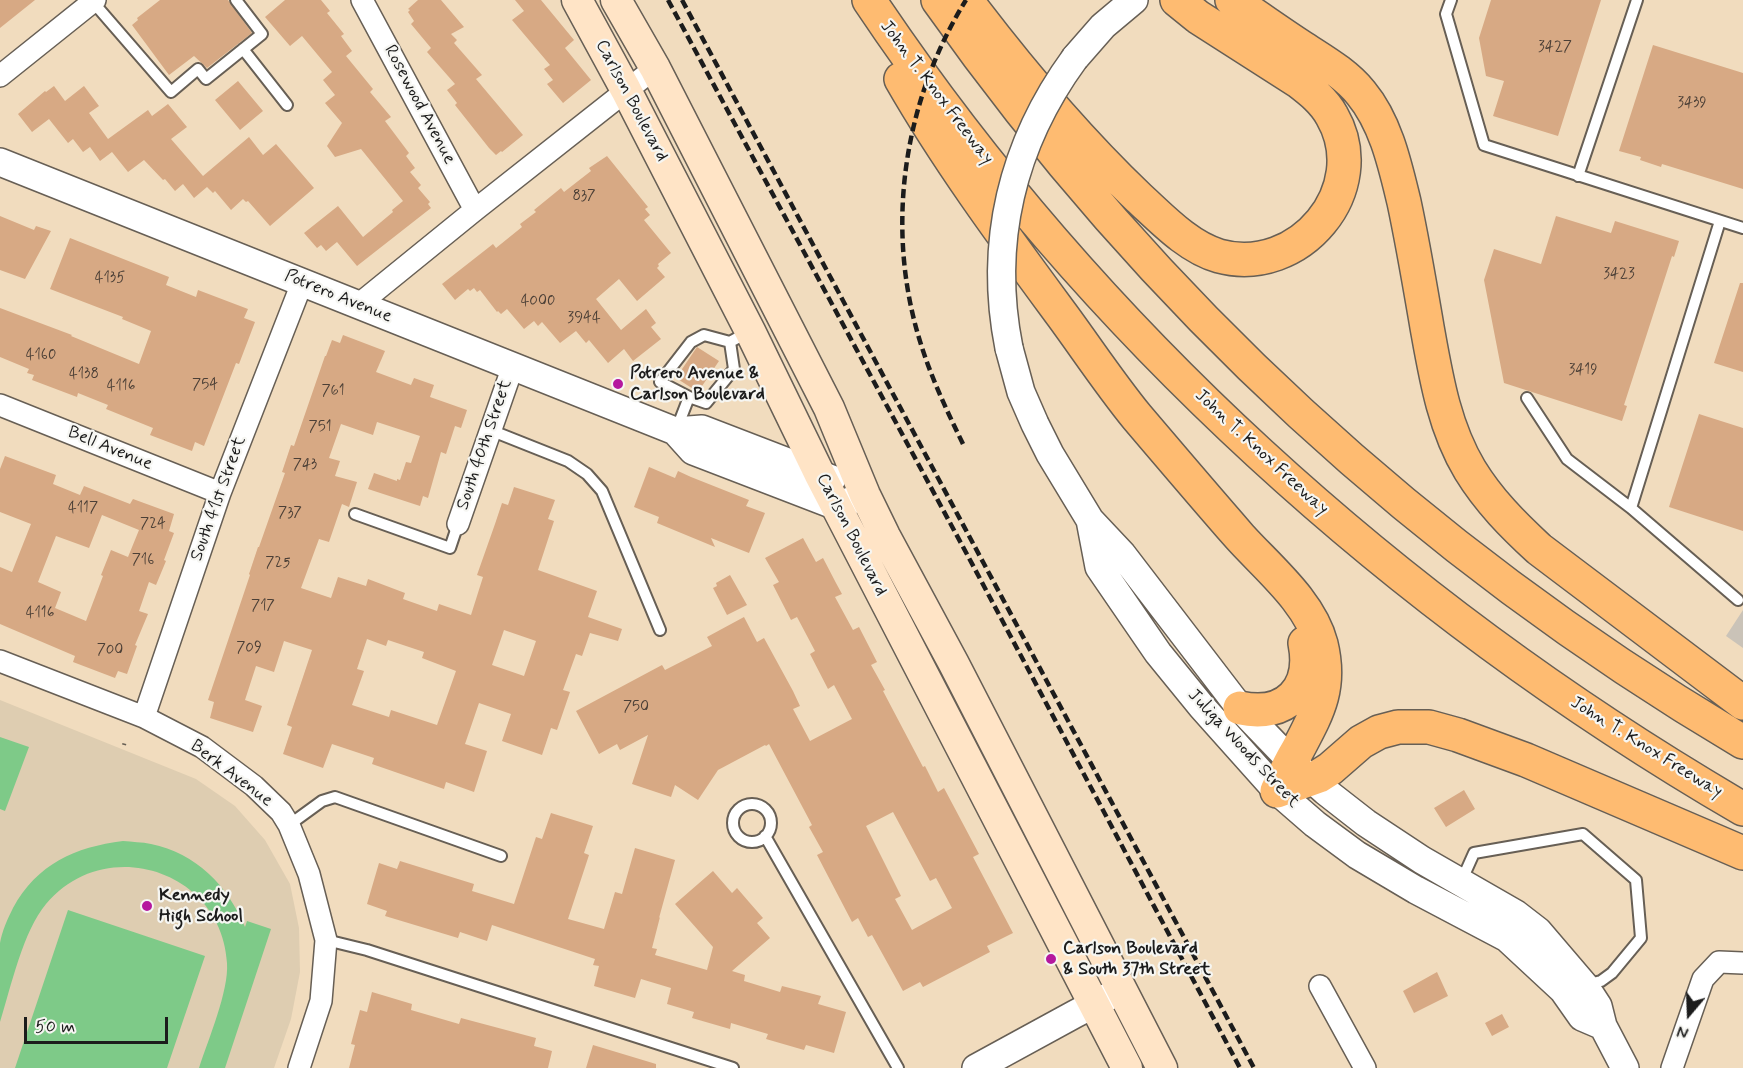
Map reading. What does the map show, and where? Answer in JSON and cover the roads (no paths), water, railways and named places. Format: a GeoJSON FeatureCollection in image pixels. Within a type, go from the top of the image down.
{"type":"FeatureCollection","features":[{"type":"Feature","properties":{"kind":"highway"},"geometry":{"type":"LineString","coordinates":[[861,0],[913,100],[1017,254],[1124,400],[1306,611],[1318,635],[1324,665],[1324,687],[1311,727],[1301,770],[1277,792]]}},
{"type":"Feature","properties":{"kind":"highway","name":"John T. Knox Freeway"},"geometry":{"type":"LineString","coordinates":[[869,0],[928,85],[1020,202],[1119,313],[1238,434],[1365,546],[1474,633],[1605,725],[1743,809]]}},
{"type":"Feature","properties":{"kind":"highway"},"geometry":{"type":"LineString","coordinates":[[938,0],[1019,109],[1100,207],[1156,270],[1223,339],[1322,434],[1402,503],[1502,582],[1632,673],[1743,742]]}},
{"type":"Feature","properties":{"kind":"highway"},"geometry":{"type":"LineString","coordinates":[[966,0],[1024,74],[1072,130],[1127,186],[1177,232],[1217,255],[1246,260],[1261,259],[1291,248],[1305,239],[1325,217],[1333,203],[1342,175],[1342,144],[1332,116],[1311,91],[1198,17],[1177,0]]}},
{"type":"Feature","properties":{"kind":"highway"},"geometry":{"type":"LineString","coordinates":[[1232,0],[1344,76],[1362,94],[1377,117],[1400,188],[1435,373],[1445,413],[1461,453],[1481,487],[1508,520],[1539,549],[1743,703]]}},
{"type":"Feature","properties":{"kind":"highway"},"geometry":{"type":"LineString","coordinates":[[1240,708],[1261,710],[1280,706],[1297,693],[1306,672],[1307,655],[1301,629],[1263,562]]}},
{"type":"Feature","properties":{"kind":"highway"},"geometry":{"type":"LineString","coordinates":[[1301,770],[1330,769],[1361,742],[1379,732],[1408,726],[1429,727],[1526,760],[1743,853]]}},
{"type":"Feature","properties":{"kind":"main road","name":"Carlson Boulevard"},"geometry":{"type":"LineString","coordinates":[[578,0],[626,90],[740,337],[819,473],[1127,1068]]}},
{"type":"Feature","properties":{"kind":"main road","name":"Carlson Boulevard"},"geometry":{"type":"LineString","coordinates":[[616,0],[655,68],[830,408],[865,495],[885,536],[954,664],[1162,1068]]}},
{"type":"Feature","properties":{"kind":"street","name":"Rosewood Avenue"},"geometry":{"type":"LineString","coordinates":[[362,0],[475,210]]}},
{"type":"Feature","properties":{"kind":"street","name":"Juliga Woods Street"},"geometry":{"type":"LineString","coordinates":[[1134,0],[1103,26],[1076,58],[1052,93],[1033,129],[1020,163],[1009,202],[1003,237],[1001,271],[1002,305],[1009,348],[1019,385],[1050,454],[1090,520],[1122,554],[1240,708],[1301,770],[1366,823],[1422,860],[1455,895]]}},
{"type":"Feature","properties":{"kind":"street"},"geometry":{"type":"LineString","coordinates":[[0,76],[94,1]]}},
{"type":"Feature","properties":{"kind":"street"},"geometry":{"type":"LineString","coordinates":[[358,305],[655,68]]}},
{"type":"Feature","properties":{"kind":"street","name":"Potrero Avenue"},"geometry":{"type":"LineString","coordinates":[[0,162],[675,431],[702,429],[819,473],[865,495]]}},
{"type":"Feature","properties":{"kind":"street","name":"South 41st Street"},"geometry":{"type":"LineString","coordinates":[[144,717],[220,493],[302,283]]}},
{"type":"Feature","properties":{"kind":"street","name":"South 40th Street"},"geometry":{"type":"LineString","coordinates":[[458,524],[513,366]]}},
{"type":"Feature","properties":{"kind":"street","name":"Bell Avenue"},"geometry":{"type":"LineString","coordinates":[[0,405],[220,493]]}},
{"type":"Feature","properties":{"kind":"street","name":"Potrero Avenue"},"geometry":{"type":"LineString","coordinates":[[675,431],[693,451],[836,506]]}},
{"type":"Feature","properties":{"kind":"street"},"geometry":{"type":"LineString","coordinates":[[836,506],[865,495]]}},
{"type":"Feature","properties":{"kind":"street","name":"Juliga Woods Street"},"geometry":{"type":"LineString","coordinates":[[1090,520],[1099,567],[1158,653],[1277,792],[1357,855],[1416,890],[1455,895],[1516,914],[1538,931],[1574,988],[1598,1006],[1603,1026],[1625,1068]]}},
{"type":"Feature","properties":{"kind":"street","name":"Berk Avenue"},"geometry":{"type":"LineString","coordinates":[[0,661],[144,717],[202,747],[254,786],[281,812],[289,825],[309,874],[326,940],[321,1001],[299,1068]]}},
{"type":"Feature","properties":{"kind":"street"},"geometry":{"type":"LineString","coordinates":[[1672,1068],[1703,979],[1719,962],[1743,963]]}},
{"type":"Feature","properties":{"kind":"street"},"geometry":{"type":"LineString","coordinates":[[1320,986],[1365,1068]]}},
{"type":"Feature","properties":{"kind":"street"},"geometry":{"type":"LineString","coordinates":[[976,1068],[1121,990]]}},
{"type":"Feature","properties":{"kind":"lane"},"geometry":{"type":"LineString","coordinates":[[94,1],[171,92],[198,69],[206,79],[262,34],[236,0]]}},
{"type":"Feature","properties":{"kind":"lane"},"geometry":{"type":"LineString","coordinates":[[1450,0],[1446,14],[1484,145],[1743,228]]}},
{"type":"Feature","properties":{"kind":"lane"},"geometry":{"type":"LineString","coordinates":[[1578,176],[1637,0]]}},
{"type":"Feature","properties":{"kind":"lane"},"geometry":{"type":"LineString","coordinates":[[243,49],[287,105]]}},
{"type":"Feature","properties":{"kind":"lane"},"geometry":{"type":"LineString","coordinates":[[1631,508],[1720,221]]}},
{"type":"Feature","properties":{"kind":"lane"},"geometry":{"type":"LineString","coordinates":[[704,335],[740,337],[734,369],[706,403],[689,397],[660,382],[692,342],[704,335]]}},
{"type":"Feature","properties":{"kind":"lane"},"geometry":{"type":"LineString","coordinates":[[675,431],[689,397]]}},
{"type":"Feature","properties":{"kind":"lane"},"geometry":{"type":"LineString","coordinates":[[1527,398],[1567,459],[1631,508],[1738,600]]}},
{"type":"Feature","properties":{"kind":"lane"},"geometry":{"type":"LineString","coordinates":[[490,430],[568,461],[587,474],[602,491],[660,630]]}},
{"type":"Feature","properties":{"kind":"lane"},"geometry":{"type":"LineString","coordinates":[[355,514],[450,548],[458,524]]}},
{"type":"Feature","properties":{"kind":"lane"},"geometry":{"type":"LineString","coordinates":[[289,825],[322,801],[335,797],[501,856]]}},
{"type":"Feature","properties":{"kind":"lane"},"geometry":{"type":"LineString","coordinates":[[1455,895],[1474,853],[1583,834],[1636,880],[1641,938],[1612,973],[1601,981],[1574,988]]}},
{"type":"Feature","properties":{"kind":"lane"},"geometry":{"type":"LineString","coordinates":[[765,836],[898,1068]]}},
{"type":"Feature","properties":{"kind":"lane"},"geometry":{"type":"LineString","coordinates":[[326,940],[367,950],[733,1068]]}},
{"type":"Feature","properties":{"kind":"railway"},"geometry":{"type":"LineString","coordinates":[[668,0],[969,558],[1240,1068]]}},
{"type":"Feature","properties":{"kind":"railway"},"geometry":{"type":"LineString","coordinates":[[682,0],[1254,1068]]}},
{"type":"Feature","properties":{"kind":"railway"},"geometry":{"type":"LineString","coordinates":[[963,444],[933,379],[919,338],[909,295],[903,252],[903,208],[906,164],[915,121],[928,79],[945,39],[966,0]]}},
{"type":"Feature","properties":{"kind":"place","name":"Potrero Avenue & Carlson Boulevard"},"geometry":{"type":"Point","coordinates":[618,384]}},
{"type":"Feature","properties":{"kind":"place","name":"Kennedy High School"},"geometry":{"type":"Point","coordinates":[147,906]}},
{"type":"Feature","properties":{"kind":"place","name":"Carlson Boulevard & South 37th Street"},"geometry":{"type":"Point","coordinates":[1051,959]}}]}
